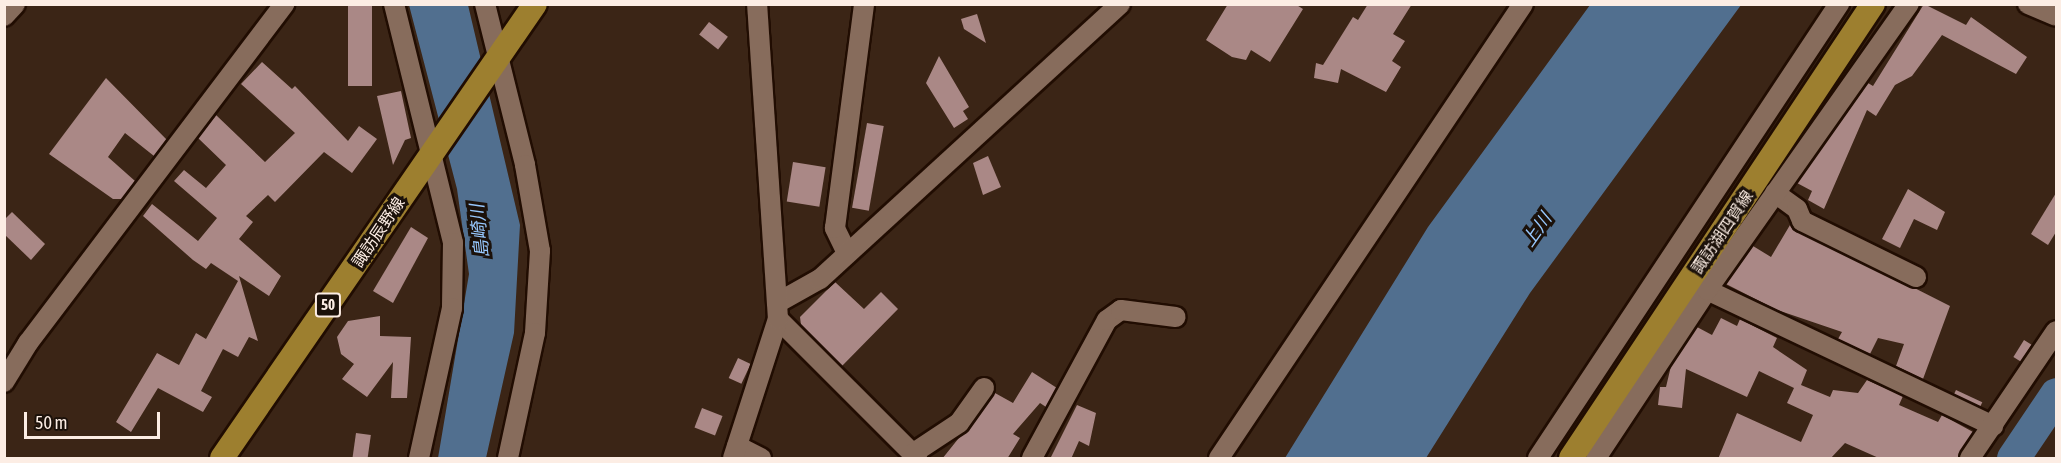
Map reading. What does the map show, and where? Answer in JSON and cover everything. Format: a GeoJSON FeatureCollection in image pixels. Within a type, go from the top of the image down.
{"type":"FeatureCollection","features":[{"type":"Feature","properties":{"kind":"main road","name":"諏訪辰野線"},"geometry":{"type":"LineString","coordinates":[[222,459],[435,146],[535,4]]}},
{"type":"Feature","properties":{"kind":"main road","name":"諏訪湖四賀線"},"geometry":{"type":"LineString","coordinates":[[1571,459],[1873,4]]}},
{"type":"Feature","properties":{"kind":"street"},"geometry":{"type":"LineString","coordinates":[[4,16],[15,4]]}},
{"type":"Feature","properties":{"kind":"street"},"geometry":{"type":"LineString","coordinates":[[4,382],[28,343],[284,4]]}},
{"type":"Feature","properties":{"kind":"street"},"geometry":{"type":"LineString","coordinates":[[394,4],[435,146],[453,243],[452,308],[419,459]]}},
{"type":"Feature","properties":{"kind":"street"},"geometry":{"type":"LineString","coordinates":[[485,4],[540,250],[535,333],[508,459]]}},
{"type":"Feature","properties":{"kind":"street"},"geometry":{"type":"LineString","coordinates":[[757,4],[777,311],[735,452],[761,459]]}},
{"type":"Feature","properties":{"kind":"street"},"geometry":{"type":"LineString","coordinates":[[847,254],[835,228],[864,4]]}},
{"type":"Feature","properties":{"kind":"street"},"geometry":{"type":"LineString","coordinates":[[777,311],[820,279],[1120,4]]}},
{"type":"Feature","properties":{"kind":"street"},"geometry":{"type":"LineString","coordinates":[[1219,459],[1523,4]]}},
{"type":"Feature","properties":{"kind":"street"},"geometry":{"type":"LineString","coordinates":[[1538,459],[1839,4]]}},
{"type":"Feature","properties":{"kind":"street"},"geometry":{"type":"LineString","coordinates":[[1596,459],[1707,290],[1909,4]]}},
{"type":"Feature","properties":{"kind":"street"},"geometry":{"type":"LineString","coordinates":[[2028,4],[2056,16]]}},
{"type":"Feature","properties":{"kind":"street"},"geometry":{"type":"LineString","coordinates":[[1775,193],[1797,209],[1802,221],[1916,277]]}},
{"type":"Feature","properties":{"kind":"street"},"geometry":{"type":"LineString","coordinates":[[1707,290],[1992,426]]}},
{"type":"Feature","properties":{"kind":"street"},"geometry":{"type":"LineString","coordinates":[[1032,459],[1107,320],[1121,310],[1176,317]]}},
{"type":"Feature","properties":{"kind":"street"},"geometry":{"type":"LineString","coordinates":[[777,311],[915,456],[959,423],[984,388]]}},
{"type":"Feature","properties":{"kind":"street"},"geometry":{"type":"LineString","coordinates":[[1970,459],[2056,332]]}},
{"type":"Feature","properties":{"kind":"water","name":"島崎川"},"geometry":{"type":"Polygon","coordinates":[[[409,5],[468,5],[520,225],[514,333],[486,458],[438,458],[469,274],[457,189],[409,5]]]}},
{"type":"Feature","properties":{"kind":"water","name":"上川"},"geometry":{"type":"Polygon","coordinates":[[[1590,5],[1741,5],[1530,293],[1426,458],[1285,458],[1428,227],[1590,5]]]}},
{"type":"Feature","properties":{"kind":"building"},"geometry":{"type":"Polygon","coordinates":[[[348,4],[372,4],[372,86],[348,86],[348,4]]]}},
{"type":"Feature","properties":{"kind":"building"},"geometry":{"type":"Polygon","coordinates":[[[1228,4],[1295,4],[1303,9],[1270,62],[1251,50],[1246,60],[1232,57],[1206,40],[1228,4]]]}},
{"type":"Feature","properties":{"kind":"building"},"geometry":{"type":"Polygon","coordinates":[[[1368,4],[1412,4],[1393,34],[1405,41],[1392,61],[1401,67],[1386,92],[1341,69],[1338,83],[1314,78],[1316,63],[1323,65],[1353,17],[1358,20],[1368,4]]]}},
{"type":"Feature","properties":{"kind":"building"},"geometry":{"type":"Polygon","coordinates":[[[1924,4],[1966,25],[1971,17],[2027,57],[2016,74],[1942,35],[1912,76],[1895,85],[1876,116],[1867,110],[1824,209],[1808,200],[1812,191],[1797,183],[1868,83],[1873,86],[1924,4]]]}},
{"type":"Feature","properties":{"kind":"building"},"geometry":{"type":"Polygon","coordinates":[[[977,14],[986,43],[964,29],[961,19],[977,14]]]}},
{"type":"Feature","properties":{"kind":"building"},"geometry":{"type":"Polygon","coordinates":[[[709,22],[728,37],[718,49],[699,35],[709,22]]]}},
{"type":"Feature","properties":{"kind":"building"},"geometry":{"type":"Polygon","coordinates":[[[939,56],[969,107],[963,111],[968,119],[954,128],[926,83],[939,56]]]}},
{"type":"Feature","properties":{"kind":"building"},"geometry":{"type":"Polygon","coordinates":[[[262,62],[292,89],[295,86],[348,141],[359,126],[377,139],[352,173],[324,152],[275,202],[268,195],[246,216],[253,222],[239,239],[281,276],[269,296],[239,276],[258,341],[249,337],[238,357],[223,349],[201,391],[212,397],[203,412],[158,388],[131,432],[116,422],[157,353],[179,365],[196,333],[206,339],[238,281],[211,263],[206,269],[143,216],[152,204],[198,241],[217,218],[174,181],[184,170],[206,188],[226,165],[198,138],[216,115],[265,162],[295,133],[241,84],[262,62]]]}},
{"type":"Feature","properties":{"kind":"building"},"geometry":{"type":"Polygon","coordinates":[[[106,78],[167,140],[154,156],[125,133],[108,157],[135,181],[122,199],[113,199],[49,154],[106,78]]]}},
{"type":"Feature","properties":{"kind":"building"},"geometry":{"type":"Polygon","coordinates":[[[401,91],[411,138],[405,140],[393,165],[377,96],[401,91]]]}},
{"type":"Feature","properties":{"kind":"building"},"geometry":{"type":"Polygon","coordinates":[[[867,123],[884,126],[869,211],[852,208],[867,123]]]}},
{"type":"Feature","properties":{"kind":"building"},"geometry":{"type":"Polygon","coordinates":[[[988,156],[1001,187],[983,195],[973,163],[988,156]]]}},
{"type":"Feature","properties":{"kind":"building"},"geometry":{"type":"Polygon","coordinates":[[[793,162],[826,167],[819,207],[787,202],[793,162]]]}},
{"type":"Feature","properties":{"kind":"building"},"geometry":{"type":"Polygon","coordinates":[[[1908,189],[1945,212],[1937,230],[1914,219],[1900,248],[1882,239],[1908,189]]]}},
{"type":"Feature","properties":{"kind":"building"},"geometry":{"type":"Polygon","coordinates":[[[2056,193],[2056,232],[2048,245],[2031,234],[2056,193]]]}},
{"type":"Feature","properties":{"kind":"building"},"geometry":{"type":"Polygon","coordinates":[[[12,212],[45,244],[31,260],[4,234],[4,220],[12,212]]]}},
{"type":"Feature","properties":{"kind":"building"},"geometry":{"type":"Polygon","coordinates":[[[1790,225],[1950,306],[1923,379],[1896,366],[1904,344],[1878,338],[1870,354],[1838,339],[1842,332],[1777,310],[1726,284],[1753,246],[1771,257],[1790,225]]]}},
{"type":"Feature","properties":{"kind":"building"},"geometry":{"type":"Polygon","coordinates":[[[411,227],[428,238],[393,303],[373,291],[411,227]]]}},
{"type":"Feature","properties":{"kind":"building"},"geometry":{"type":"Polygon","coordinates":[[[835,282],[864,309],[881,292],[898,309],[842,366],[801,325],[800,317],[835,282]]]}},
{"type":"Feature","properties":{"kind":"building"},"geometry":{"type":"Polygon","coordinates":[[[380,316],[380,336],[411,337],[407,398],[391,398],[393,362],[367,397],[342,379],[354,364],[341,354],[337,337],[348,321],[380,316]]]}},
{"type":"Feature","properties":{"kind":"building"},"geometry":{"type":"Polygon","coordinates":[[[1721,318],[1737,326],[1740,319],[1777,338],[1773,347],[1807,370],[1801,385],[1830,397],[1833,390],[1858,393],[1867,380],[1903,396],[1899,405],[1938,422],[1942,415],[1973,432],[1958,459],[1881,459],[1845,443],[1830,459],[1718,459],[1737,413],[1801,442],[1813,415],[1787,403],[1794,388],[1759,371],[1747,397],[1686,369],[1682,408],[1658,405],[1660,387],[1666,387],[1671,366],[1697,327],[1712,335],[1721,318]]]}},
{"type":"Feature","properties":{"kind":"building"},"geometry":{"type":"Polygon","coordinates":[[[2024,340],[2032,345],[2021,362],[2013,357],[2024,340]]]}},
{"type":"Feature","properties":{"kind":"building"},"geometry":{"type":"Polygon","coordinates":[[[738,358],[751,364],[741,384],[729,378],[738,358]]]}},
{"type":"Feature","properties":{"kind":"building"},"geometry":{"type":"Polygon","coordinates":[[[1032,372],[1057,388],[1046,407],[1040,403],[1013,434],[1020,438],[1007,459],[942,459],[995,393],[1013,403],[1032,372]]]}},
{"type":"Feature","properties":{"kind":"building"},"geometry":{"type":"Polygon","coordinates":[[[1956,390],[1982,402],[1980,407],[1954,395],[1956,390]]]}},
{"type":"Feature","properties":{"kind":"building"},"geometry":{"type":"Polygon","coordinates":[[[1077,405],[1096,413],[1089,446],[1079,441],[1071,459],[1050,459],[1077,405]]]}},
{"type":"Feature","properties":{"kind":"building"},"geometry":{"type":"Polygon","coordinates":[[[702,408],[723,416],[715,435],[694,428],[702,408]]]}},
{"type":"Feature","properties":{"kind":"building"},"geometry":{"type":"Polygon","coordinates":[[[356,433],[371,435],[368,458],[352,458],[356,433]]]}},
{"type":"Feature","properties":{"kind":"waterway"},"geometry":{"type":"LineString","coordinates":[[2013,458],[2056,394]]}}]}
